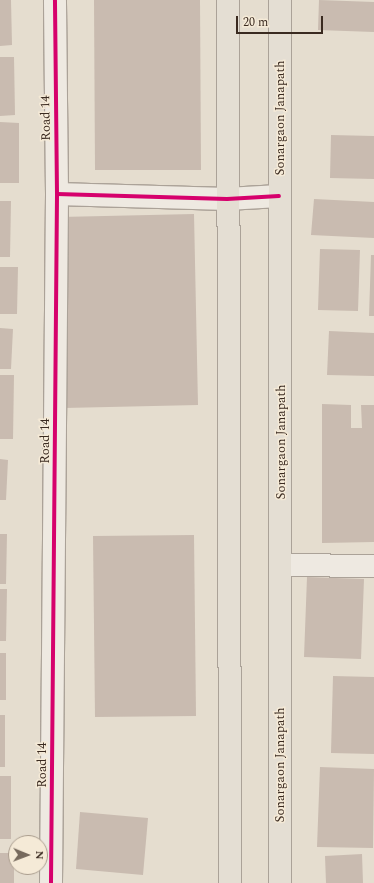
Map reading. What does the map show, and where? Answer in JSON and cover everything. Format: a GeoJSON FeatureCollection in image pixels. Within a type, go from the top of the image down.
{"type":"FeatureCollection","features":[{"type":"Feature","properties":{"kind":"main road"},"geometry":{"type":"LineString","coordinates":[[228,0],[227,199],[230,883]]}},
{"type":"Feature","properties":{"kind":"main road","name":"Sonargaon Janapath"},"geometry":{"type":"LineString","coordinates":[[280,0],[280,883]]}},
{"type":"Feature","properties":{"kind":"street","name":"Road 14"},"geometry":{"type":"LineString","coordinates":[[52,883],[57,194],[55,0]]}},
{"type":"Feature","properties":{"kind":"street"},"geometry":{"type":"LineString","coordinates":[[57,194],[227,199],[279,196]]}},
{"type":"Feature","properties":{"kind":"street"},"geometry":{"type":"LineString","coordinates":[[281,565],[374,566]]}},
{"type":"Feature","properties":{"kind":"building"},"geometry":{"type":"Polygon","coordinates":[[[0,0],[11,0],[12,45],[0,46],[0,0]]]}},
{"type":"Feature","properties":{"kind":"building"},"geometry":{"type":"Polygon","coordinates":[[[94,0],[200,0],[201,170],[95,170],[94,0]]]}},
{"type":"Feature","properties":{"kind":"building"},"geometry":{"type":"Polygon","coordinates":[[[319,0],[374,2],[374,32],[318,30],[319,0]]]}},
{"type":"Feature","properties":{"kind":"building"},"geometry":{"type":"Polygon","coordinates":[[[0,57],[14,57],[15,115],[0,116],[0,57]]]}},
{"type":"Feature","properties":{"kind":"building"},"geometry":{"type":"Polygon","coordinates":[[[0,122],[19,123],[19,183],[0,183],[0,122]]]}},
{"type":"Feature","properties":{"kind":"building"},"geometry":{"type":"Polygon","coordinates":[[[331,135],[374,136],[374,179],[330,178],[331,135]]]}},
{"type":"Feature","properties":{"kind":"building"},"geometry":{"type":"Polygon","coordinates":[[[314,199],[374,202],[374,238],[311,235],[314,199]]]}},
{"type":"Feature","properties":{"kind":"building"},"geometry":{"type":"Polygon","coordinates":[[[0,201],[11,201],[10,257],[0,257],[0,201]]]}},
{"type":"Feature","properties":{"kind":"building"},"geometry":{"type":"Polygon","coordinates":[[[194,214],[198,405],[64,408],[60,217],[194,214]]]}},
{"type":"Feature","properties":{"kind":"building"},"geometry":{"type":"Polygon","coordinates":[[[320,249],[360,250],[358,311],[318,310],[320,249]]]}},
{"type":"Feature","properties":{"kind":"building"},"geometry":{"type":"Polygon","coordinates":[[[371,255],[374,255],[374,316],[369,316],[371,255]]]}},
{"type":"Feature","properties":{"kind":"building"},"geometry":{"type":"Polygon","coordinates":[[[0,267],[18,267],[17,314],[0,314],[0,267]]]}},
{"type":"Feature","properties":{"kind":"building"},"geometry":{"type":"Polygon","coordinates":[[[0,328],[13,329],[11,369],[0,369],[0,328]]]}},
{"type":"Feature","properties":{"kind":"building"},"geometry":{"type":"Polygon","coordinates":[[[329,331],[374,333],[374,376],[327,375],[329,331]]]}},
{"type":"Feature","properties":{"kind":"building"},"geometry":{"type":"Polygon","coordinates":[[[0,375],[14,375],[13,439],[0,439],[0,375]]]}},
{"type":"Feature","properties":{"kind":"building"},"geometry":{"type":"Polygon","coordinates":[[[322,404],[351,405],[351,428],[362,428],[361,405],[374,405],[374,542],[322,543],[322,404]]]}},
{"type":"Feature","properties":{"kind":"building"},"geometry":{"type":"Polygon","coordinates":[[[0,459],[8,460],[6,500],[0,500],[0,459]]]}},
{"type":"Feature","properties":{"kind":"building"},"geometry":{"type":"Polygon","coordinates":[[[0,534],[7,534],[6,584],[0,584],[0,534]]]}},
{"type":"Feature","properties":{"kind":"building"},"geometry":{"type":"Polygon","coordinates":[[[194,535],[196,716],[95,717],[93,536],[194,535]]]}},
{"type":"Feature","properties":{"kind":"building"},"geometry":{"type":"Polygon","coordinates":[[[307,577],[364,579],[361,659],[304,657],[307,577]]]}},
{"type":"Feature","properties":{"kind":"building"},"geometry":{"type":"Polygon","coordinates":[[[0,589],[7,589],[6,641],[0,641],[0,589]]]}},
{"type":"Feature","properties":{"kind":"building"},"geometry":{"type":"Polygon","coordinates":[[[0,653],[6,653],[6,700],[0,700],[0,653]]]}},
{"type":"Feature","properties":{"kind":"building"},"geometry":{"type":"Polygon","coordinates":[[[333,676],[374,677],[374,754],[331,753],[333,676]]]}},
{"type":"Feature","properties":{"kind":"building"},"geometry":{"type":"Polygon","coordinates":[[[0,715],[5,715],[5,767],[0,767],[0,715]]]}},
{"type":"Feature","properties":{"kind":"building"},"geometry":{"type":"Polygon","coordinates":[[[320,767],[374,769],[373,848],[317,847],[320,767]]]}},
{"type":"Feature","properties":{"kind":"building"},"geometry":{"type":"Polygon","coordinates":[[[0,776],[11,776],[11,835],[8,835],[8,839],[0,839],[0,776]]]}},
{"type":"Feature","properties":{"kind":"building"},"geometry":{"type":"Polygon","coordinates":[[[80,812],[148,818],[143,875],[76,869],[80,812]]]}},
{"type":"Feature","properties":{"kind":"building"},"geometry":{"type":"Polygon","coordinates":[[[0,853],[8,853],[8,875],[14,875],[14,883],[0,883],[0,853]]]}},
{"type":"Feature","properties":{"kind":"building"},"geometry":{"type":"Polygon","coordinates":[[[362,854],[363,883],[326,883],[325,856],[362,854]]]}},
{"type":"Feature","properties":{"kind":"cycle path"},"geometry":{"type":"LineString","coordinates":[[51,883],[57,194],[55,0]]}},
{"type":"Feature","properties":{"kind":"cycle path"},"geometry":{"type":"LineString","coordinates":[[57,194],[227,199],[279,196]]}}]}
